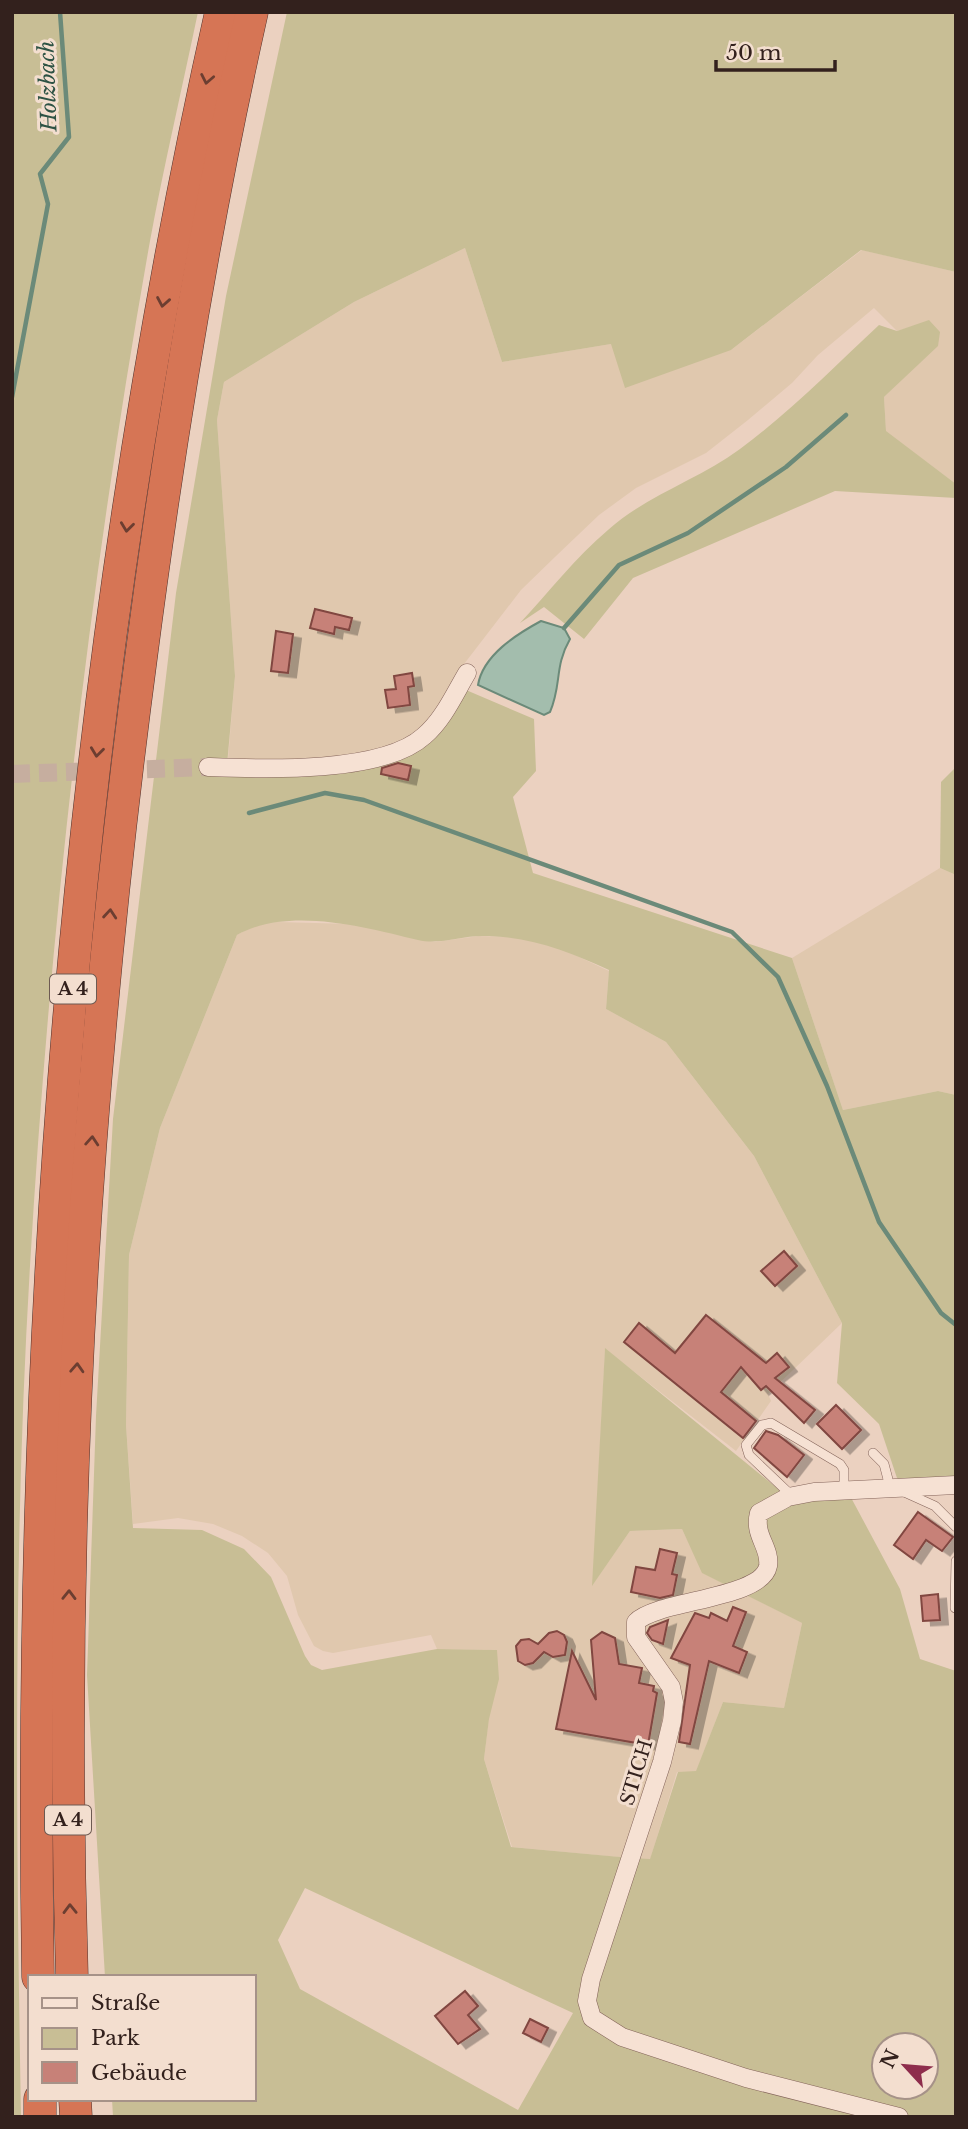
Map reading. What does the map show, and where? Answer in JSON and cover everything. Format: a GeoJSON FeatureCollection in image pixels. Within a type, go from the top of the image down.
{"type":"FeatureCollection","features":[{"type":"Feature","properties":{"kind":"highway","name":"A 4"},"geometry":{"type":"LineString","coordinates":[[38,1975],[37,1659],[45,1403],[76,957],[96,760],[131,494],[168,272],[221,12]]}},
{"type":"Feature","properties":{"kind":"highway","name":"A 4"},"geometry":{"type":"LineString","coordinates":[[72,1975],[68,1663],[74,1408],[110,911],[162,498],[198,279],[252,12]]}},
{"type":"Feature","properties":{"kind":"street"},"geometry":{"type":"LineString","coordinates":[[208,767],[312,768],[347,763],[409,748],[433,727],[467,673]]}},
{"type":"Feature","properties":{"kind":"street","name":"STICH"},"geometry":{"type":"LineString","coordinates":[[899,2117],[757,2081],[622,2037],[592,2018],[587,2001],[591,1979],[662,1762],[672,1721],[674,1702],[671,1687],[636,1637],[636,1622],[645,1613],[696,1602],[760,1578],[768,1568],[768,1557],[756,1525],[759,1513],[792,1496],[814,1492],[956,1485]]}},
{"type":"Feature","properties":{"kind":"lane"},"geometry":{"type":"LineString","coordinates":[[792,1496],[749,1455],[746,1445],[762,1425],[771,1423],[840,1464],[844,1470],[844,1492]]}},
{"type":"Feature","properties":{"kind":"lane"},"geometry":{"type":"LineString","coordinates":[[873,1453],[884,1464],[893,1488],[935,1506],[956,1527]]}},
{"type":"Feature","properties":{"kind":"lane"},"geometry":{"type":"LineString","coordinates":[[955,1608],[956,1561]]}},
{"type":"Feature","properties":{"kind":"shaded area"},"geometry":{"type":"Polygon","coordinates":[[[465,248],[502,362],[611,344],[731,350],[862,250],[956,272],[956,484],[886,432],[884,397],[937,346],[929,321],[897,331],[874,308],[818,355],[792,383],[706,453],[636,488],[599,515],[521,590],[461,668],[432,723],[408,744],[305,763],[228,759],[235,676],[217,420],[224,382],[354,302],[465,248]]]}},
{"type":"Feature","properties":{"kind":"shaded area"},"geometry":{"type":"Polygon","coordinates":[[[541,621],[564,628],[570,639],[562,658],[554,702],[550,712],[544,715],[478,685],[481,674],[494,655],[512,639],[541,621]]]}},
{"type":"Feature","properties":{"kind":"shaded area"},"geometry":{"type":"Polygon","coordinates":[[[940,868],[956,875],[956,1095],[938,1091],[843,1110],[792,958],[940,868]]]}},
{"type":"Feature","properties":{"kind":"shaded area"},"geometry":{"type":"Polygon","coordinates":[[[258,923],[352,924],[435,942],[479,936],[515,937],[560,948],[609,971],[606,1009],[666,1042],[754,1156],[842,1323],[768,1394],[771,1401],[736,1451],[605,1349],[593,1584],[630,1531],[682,1529],[703,1573],[802,1623],[784,1708],[723,1702],[696,1772],[677,1772],[650,1860],[512,1847],[484,1759],[497,1650],[437,1649],[431,1635],[333,1653],[323,1651],[314,1646],[298,1615],[287,1576],[268,1553],[242,1536],[213,1524],[178,1518],[133,1524],[126,1425],[129,1255],[160,1128],[237,935],[258,923]]]}},
{"type":"Feature","properties":{"kind":"green space"},"geometry":{"type":"Polygon","coordinates":[[[12,12],[198,12],[150,241],[109,495],[75,752],[38,1138],[25,1372],[18,1585],[17,1798],[21,2117],[12,2117],[12,12]]]}},
{"type":"Feature","properties":{"kind":"green space"},"geometry":{"type":"Polygon","coordinates":[[[287,12],[956,12],[956,272],[861,250],[731,350],[625,388],[611,344],[502,362],[465,248],[354,302],[224,382],[217,420],[235,676],[226,776],[411,753],[466,690],[534,719],[536,771],[513,797],[533,873],[792,958],[843,1110],[938,1091],[956,1095],[956,1475],[952,1480],[904,1484],[897,1478],[879,1424],[837,1383],[842,1323],[754,1156],[666,1042],[606,1009],[609,970],[563,951],[516,939],[482,936],[426,941],[351,925],[303,920],[257,926],[237,935],[160,1128],[129,1255],[126,1425],[133,1528],[202,1530],[244,1549],[271,1577],[311,1665],[322,1670],[437,1649],[497,1650],[499,1679],[489,1719],[484,1759],[511,1847],[650,1859],[678,1772],[696,1771],[723,1702],[784,1708],[802,1623],[702,1573],[682,1529],[630,1531],[592,1586],[605,1348],[788,1497],[848,1492],[900,1589],[920,1659],[956,1671],[956,2117],[113,2117],[112,2101],[256,2101],[256,1975],[105,1975],[87,1675],[96,1416],[113,1119],[176,593],[226,296],[287,12]],[[305,1888],[278,1940],[300,1989],[518,2110],[573,2013],[305,1888]]]}},
{"type":"Feature","properties":{"kind":"green space"},"geometry":{"type":"Polygon","coordinates":[[[929,320],[940,332],[938,346],[884,397],[886,431],[956,484],[956,498],[835,491],[633,578],[584,639],[544,607],[520,623],[608,530],[639,507],[740,449],[794,405],[879,325],[897,331],[929,320]]]}},
{"type":"Feature","properties":{"kind":"green space"},"geometry":{"type":"Polygon","coordinates":[[[956,767],[956,875],[940,868],[941,782],[956,767]]]}},
{"type":"Feature","properties":{"kind":"building"},"geometry":{"type":"Polygon","coordinates":[[[315,609],[352,618],[349,630],[335,627],[334,634],[310,628],[315,609]]]}},
{"type":"Feature","properties":{"kind":"building"},"geometry":{"type":"Polygon","coordinates":[[[276,631],[293,634],[288,673],[271,671],[276,631]]]}},
{"type":"Feature","properties":{"kind":"building"},"geometry":{"type":"Polygon","coordinates":[[[412,673],[414,686],[408,687],[410,705],[388,708],[385,690],[396,689],[394,676],[412,673]]]}},
{"type":"Feature","properties":{"kind":"building"},"geometry":{"type":"Polygon","coordinates":[[[398,763],[411,766],[408,780],[381,774],[382,768],[398,763]]]}},
{"type":"Feature","properties":{"kind":"building"},"geometry":{"type":"Polygon","coordinates":[[[784,1251],[797,1266],[775,1286],[761,1271],[784,1251]]]}},
{"type":"Feature","properties":{"kind":"building"},"geometry":{"type":"Polygon","coordinates":[[[706,1315],[766,1363],[777,1353],[789,1367],[775,1378],[815,1410],[804,1423],[766,1386],[761,1390],[741,1367],[721,1392],[756,1421],[743,1438],[624,1342],[639,1323],[675,1353],[706,1315]]]}},
{"type":"Feature","properties":{"kind":"building"},"geometry":{"type":"Polygon","coordinates":[[[836,1405],[861,1430],[842,1449],[817,1424],[836,1405]]]}},
{"type":"Feature","properties":{"kind":"building"},"geometry":{"type":"Polygon","coordinates":[[[766,1431],[778,1435],[804,1455],[787,1477],[754,1448],[766,1431]]]}},
{"type":"Feature","properties":{"kind":"building"},"geometry":{"type":"Polygon","coordinates":[[[918,1512],[953,1537],[942,1551],[926,1540],[913,1559],[894,1545],[918,1512]]]}},
{"type":"Feature","properties":{"kind":"building"},"geometry":{"type":"Polygon","coordinates":[[[660,1549],[677,1553],[672,1574],[677,1575],[673,1595],[660,1598],[631,1592],[636,1567],[655,1570],[660,1549]]]}},
{"type":"Feature","properties":{"kind":"building"},"geometry":{"type":"Polygon","coordinates":[[[938,1594],[940,1620],[923,1621],[921,1596],[938,1594]]]}},
{"type":"Feature","properties":{"kind":"building"},"geometry":{"type":"Polygon","coordinates":[[[733,1607],[746,1612],[733,1646],[747,1652],[739,1673],[709,1661],[690,1744],[679,1742],[690,1665],[671,1658],[695,1613],[709,1618],[711,1613],[727,1621],[733,1607]]]}},
{"type":"Feature","properties":{"kind":"building"},"geometry":{"type":"Polygon","coordinates":[[[668,1620],[663,1644],[652,1640],[647,1633],[650,1627],[668,1620]]]}},
{"type":"Feature","properties":{"kind":"building"},"geometry":{"type":"Polygon","coordinates":[[[557,1631],[564,1635],[567,1642],[565,1655],[553,1657],[544,1652],[533,1663],[525,1665],[518,1661],[516,1646],[521,1640],[529,1639],[538,1644],[549,1633],[557,1631]]]}},
{"type":"Feature","properties":{"kind":"building"},"geometry":{"type":"Polygon","coordinates":[[[602,1632],[615,1638],[619,1664],[642,1668],[639,1683],[654,1686],[653,1691],[657,1693],[648,1745],[556,1729],[572,1651],[596,1700],[591,1640],[602,1632]]]}},
{"type":"Feature","properties":{"kind":"building"},"geometry":{"type":"Polygon","coordinates":[[[465,1991],[478,2006],[468,2015],[480,2029],[458,2044],[435,2016],[465,1991]]]}},
{"type":"Feature","properties":{"kind":"building"},"geometry":{"type":"Polygon","coordinates":[[[530,2019],[548,2028],[541,2042],[523,2033],[530,2019]]]}},
{"type":"Feature","properties":{"kind":"waterway","name":"Holzbach"},"geometry":{"type":"LineString","coordinates":[[12,397],[48,204],[40,174],[69,137],[60,12]]}},
{"type":"Feature","properties":{"kind":"waterway"},"geometry":{"type":"LineString","coordinates":[[564,628],[619,565],[688,533],[786,467],[846,415]]}},
{"type":"Feature","properties":{"kind":"waterway"},"geometry":{"type":"LineString","coordinates":[[249,813],[325,793],[364,800],[732,932],[778,977],[827,1086],[879,1222],[941,1313],[956,1325]]}},
{"type":"Feature","properties":{"kind":"tunnel"},"geometry":{"type":"LineString","coordinates":[[12,774],[208,767]]}}]}
